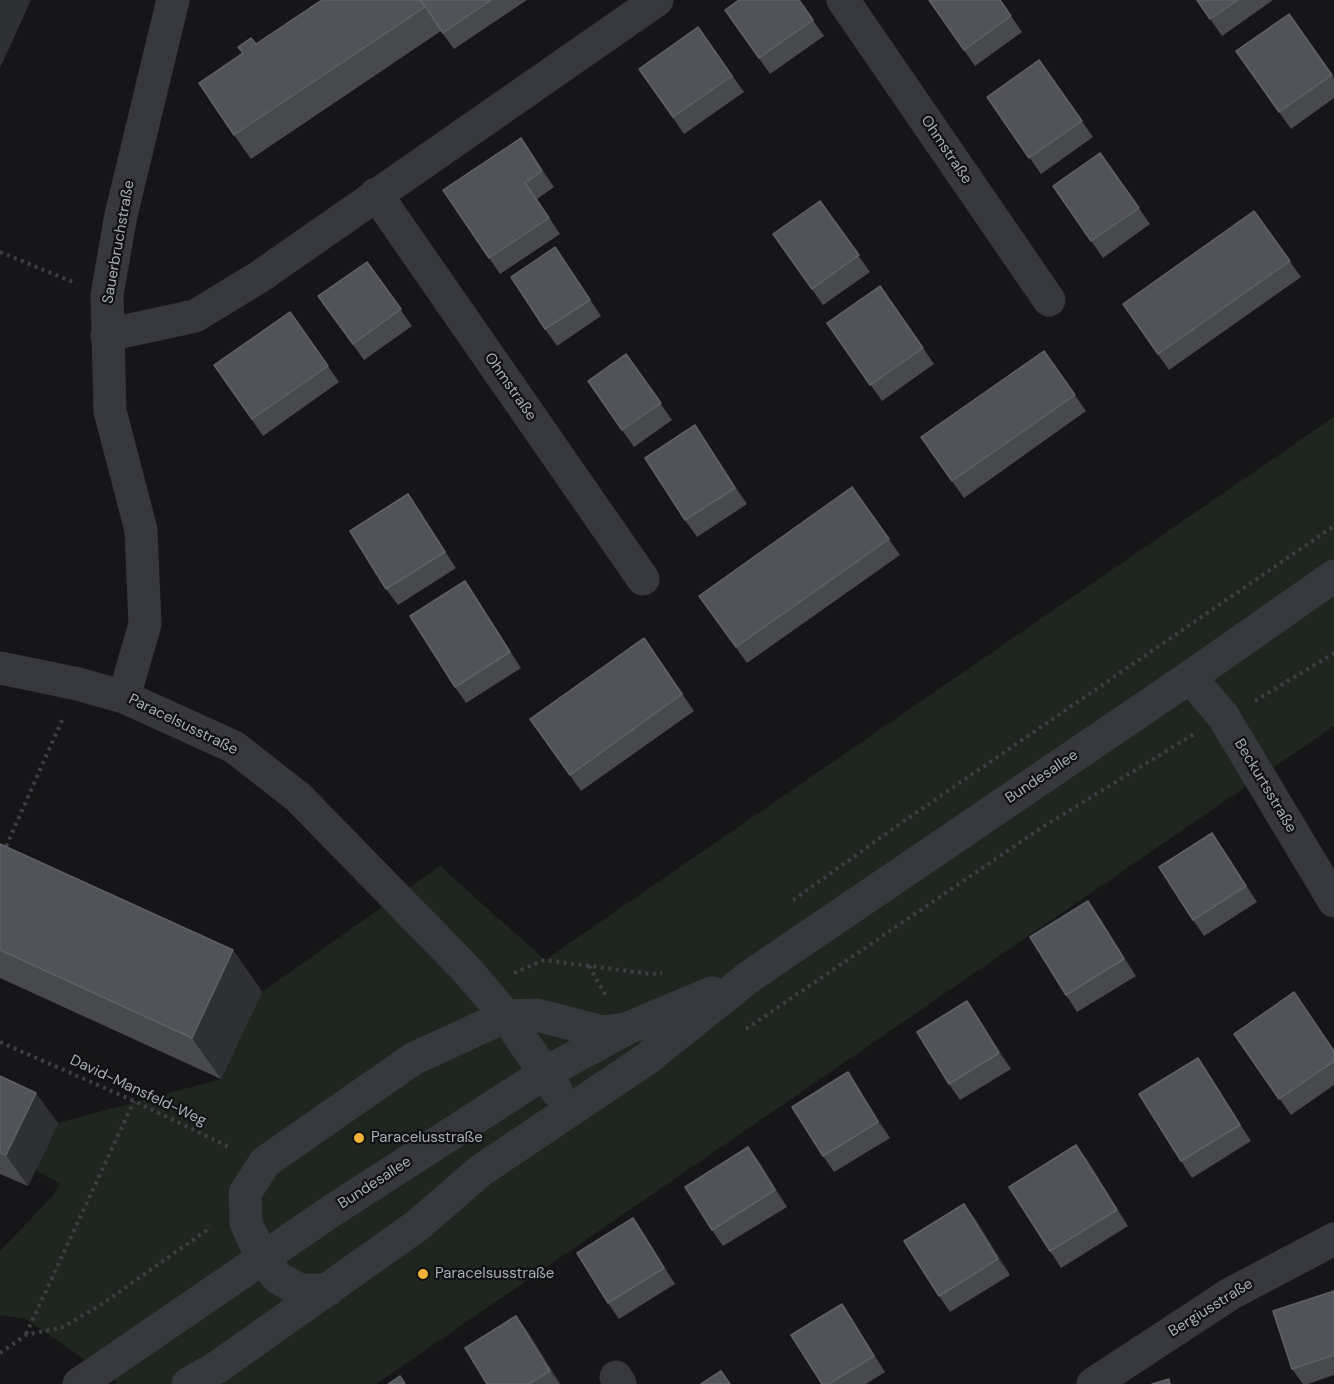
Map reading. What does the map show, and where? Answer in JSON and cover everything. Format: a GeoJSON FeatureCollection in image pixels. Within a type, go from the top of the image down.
{"type":"FeatureCollection","features":[{"type":"Feature","properties":{"kind":"street","name":"Sauerbruchstraße"},"geometry":{"type":"LineString","coordinates":[[124,697],[145,624],[142,542],[141,530],[110,411],[107,296],[121,215],[173,0]]}},
{"type":"Feature","properties":{"kind":"street"},"geometry":{"type":"LineString","coordinates":[[107,335],[195,316],[259,278],[376,194],[657,0]]}},
{"type":"Feature","properties":{"kind":"street","name":"Ohmstraße"},"geometry":{"type":"LineString","coordinates":[[843,0],[1050,300]]}},
{"type":"Feature","properties":{"kind":"street","name":"Ohmstraße"},"geometry":{"type":"LineString","coordinates":[[376,194],[643,579]]}},
{"type":"Feature","properties":{"kind":"street","name":"Bundesallee"},"geometry":{"type":"LineString","coordinates":[[188,1384],[219,1366],[418,1225],[480,1171],[645,1060],[749,977],[1190,677],[1334,576]]}},
{"type":"Feature","properties":{"kind":"street","name":"Paracelsusstraße"},"geometry":{"type":"LineString","coordinates":[[0,668],[78,684],[124,697],[234,747],[298,797],[465,968],[506,1016],[569,1111]]}},
{"type":"Feature","properties":{"kind":"street","name":"Beckurtsstraße"},"geometry":{"type":"LineString","coordinates":[[1190,677],[1223,716],[1334,901]]}},
{"type":"Feature","properties":{"kind":"street","name":"Bundesallee"},"geometry":{"type":"LineString","coordinates":[[79,1384],[262,1258],[545,1073],[626,1029],[749,977]]}},
{"type":"Feature","properties":{"kind":"street"},"geometry":{"type":"LineString","coordinates":[[328,1290],[300,1290],[278,1278],[262,1258],[246,1223],[246,1192],[265,1162],[413,1059],[506,1016],[537,1015],[602,1032],[626,1029]]}},
{"type":"Feature","properties":{"kind":"street","name":"Bergiusstraße"},"geometry":{"type":"LineString","coordinates":[[1093,1384],[1230,1294],[1334,1239]]}},
{"type":"Feature","properties":{"kind":"path"},"geometry":{"type":"LineString","coordinates":[[0,252],[107,296]]}},
{"type":"Feature","properties":{"kind":"path"},"geometry":{"type":"LineString","coordinates":[[788,904],[904,821],[1334,526]]}},
{"type":"Feature","properties":{"kind":"path"},"geometry":{"type":"LineString","coordinates":[[738,1034],[1041,828],[1223,716],[1267,695],[1334,653]]}},
{"type":"Feature","properties":{"kind":"path"},"geometry":{"type":"LineString","coordinates":[[0,860],[78,684]]}},
{"type":"Feature","properties":{"kind":"path"},"geometry":{"type":"LineString","coordinates":[[544,960],[651,974],[668,973]]}},
{"type":"Feature","properties":{"kind":"path","name":"David-Mansfeld-Weg"},"geometry":{"type":"LineString","coordinates":[[0,1042],[134,1101],[234,1150],[265,1162]]}},
{"type":"Feature","properties":{"kind":"path"},"geometry":{"type":"LineString","coordinates":[[26,1335],[134,1101]]}},
{"type":"Feature","properties":{"kind":"shaded area"},"geometry":{"type":"Polygon","coordinates":[[[1334,417],[1334,726],[376,1384],[114,1384],[117,1382],[26,1319],[0,1315],[0,1251],[53,1196],[60,1183],[35,1170],[58,1123],[221,1079],[262,992],[440,866],[545,960],[1334,417]]]}},
{"type":"Feature","properties":{"kind":"building"},"geometry":{"type":"Polygon","coordinates":[[[322,0],[420,0],[425,7],[234,135],[199,83],[243,53],[238,47],[251,38],[256,44],[322,0]]]}},
{"type":"Feature","properties":{"kind":"building"},"geometry":{"type":"Polygon","coordinates":[[[421,0],[491,0],[443,33],[421,0]]]}},
{"type":"Feature","properties":{"kind":"building"},"geometry":{"type":"Polygon","coordinates":[[[739,0],[799,0],[813,20],[759,58],[725,10],[739,0]]]}},
{"type":"Feature","properties":{"kind":"building"},"geometry":{"type":"Polygon","coordinates":[[[929,0],[1000,0],[1011,16],[964,50],[929,0]]]}},
{"type":"Feature","properties":{"kind":"building"},"geometry":{"type":"Polygon","coordinates":[[[1197,0],[1238,0],[1210,19],[1197,0]]]}},
{"type":"Feature","properties":{"kind":"building"},"geometry":{"type":"Polygon","coordinates":[[[1289,14],[1332,75],[1279,112],[1236,51],[1289,14]]]}},
{"type":"Feature","properties":{"kind":"building"},"geometry":{"type":"Polygon","coordinates":[[[698,27],[732,76],[673,117],[639,69],[698,27]]]}},
{"type":"Feature","properties":{"kind":"building"},"geometry":{"type":"Polygon","coordinates":[[[1039,60],[1082,121],[1029,158],[987,97],[1039,60]]]}},
{"type":"Feature","properties":{"kind":"building"},"geometry":{"type":"Polygon","coordinates":[[[521,138],[542,171],[525,183],[549,218],[489,258],[443,190],[521,138]]]}},
{"type":"Feature","properties":{"kind":"building"},"geometry":{"type":"Polygon","coordinates":[[[1100,153],[1139,208],[1091,241],[1053,186],[1100,153]]]}},
{"type":"Feature","properties":{"kind":"building"},"geometry":{"type":"Polygon","coordinates":[[[820,201],[859,255],[812,289],[773,234],[820,201]]]}},
{"type":"Feature","properties":{"kind":"building"},"geometry":{"type":"Polygon","coordinates":[[[1254,211],[1290,261],[1158,354],[1123,304],[1254,211]]]}},
{"type":"Feature","properties":{"kind":"building"},"geometry":{"type":"Polygon","coordinates":[[[555,247],[590,300],[545,329],[511,277],[555,247]]]}},
{"type":"Feature","properties":{"kind":"building"},"geometry":{"type":"Polygon","coordinates":[[[367,262],[401,309],[353,344],[318,296],[367,262]]]}},
{"type":"Feature","properties":{"kind":"building"},"geometry":{"type":"Polygon","coordinates":[[[880,286],[923,348],[870,385],[827,323],[880,286]]]}},
{"type":"Feature","properties":{"kind":"building"},"geometry":{"type":"Polygon","coordinates":[[[290,312],[328,366],[252,419],[214,365],[290,312]]]}},
{"type":"Feature","properties":{"kind":"building"},"geometry":{"type":"Polygon","coordinates":[[[1044,351],[1075,395],[952,481],[921,437],[1044,351]]]}},
{"type":"Feature","properties":{"kind":"building"},"geometry":{"type":"Polygon","coordinates":[[[626,354],[661,403],[622,430],[588,381],[626,354]]]}},
{"type":"Feature","properties":{"kind":"building"},"geometry":{"type":"Polygon","coordinates":[[[695,425],[735,488],[685,520],[645,458],[695,425]]]}},
{"type":"Feature","properties":{"kind":"building"},"geometry":{"type":"Polygon","coordinates":[[[852,487],[889,539],[736,647],[699,596],[852,487]]]}},
{"type":"Feature","properties":{"kind":"building"},"geometry":{"type":"Polygon","coordinates":[[[408,494],[445,552],[386,589],[350,531],[408,494]]]}},
{"type":"Feature","properties":{"kind":"building"},"geometry":{"type":"Polygon","coordinates":[[[465,581],[510,652],[455,687],[410,616],[465,581]]]}},
{"type":"Feature","properties":{"kind":"building"},"geometry":{"type":"Polygon","coordinates":[[[644,638],[682,694],[570,775],[530,719],[644,638]]]}},
{"type":"Feature","properties":{"kind":"building"},"geometry":{"type":"Polygon","coordinates":[[[1212,833],[1246,886],[1193,920],[1159,867],[1212,833]]]}},
{"type":"Feature","properties":{"kind":"building"},"geometry":{"type":"Polygon","coordinates":[[[0,844],[233,950],[192,1038],[0,950],[0,844]]]}},
{"type":"Feature","properties":{"kind":"building"},"geometry":{"type":"Polygon","coordinates":[[[1088,901],[1124,959],[1066,995],[1030,937],[1088,901]]]}},
{"type":"Feature","properties":{"kind":"building"},"geometry":{"type":"Polygon","coordinates":[[[1294,992],[1334,1051],[1334,1061],[1279,1099],[1234,1034],[1294,992]]]}},
{"type":"Feature","properties":{"kind":"building"},"geometry":{"type":"Polygon","coordinates":[[[967,1001],[999,1053],[949,1084],[917,1032],[967,1001]]]}},
{"type":"Feature","properties":{"kind":"building"},"geometry":{"type":"Polygon","coordinates":[[[1198,1058],[1240,1125],[1181,1161],[1139,1094],[1198,1058]]]}},
{"type":"Feature","properties":{"kind":"building"},"geometry":{"type":"Polygon","coordinates":[[[848,1072],[878,1122],[823,1156],[792,1107],[848,1072]]]}},
{"type":"Feature","properties":{"kind":"building"},"geometry":{"type":"Polygon","coordinates":[[[0,1076],[36,1093],[6,1155],[0,1153],[0,1076]]]}},
{"type":"Feature","properties":{"kind":"building"},"geometry":{"type":"Polygon","coordinates":[[[1076,1145],[1117,1210],[1050,1251],[1009,1187],[1076,1145]]]}},
{"type":"Feature","properties":{"kind":"building"},"geometry":{"type":"Polygon","coordinates":[[[748,1147],[775,1190],[712,1230],[685,1187],[748,1147]]]}},
{"type":"Feature","properties":{"kind":"building"},"geometry":{"type":"Polygon","coordinates":[[[964,1204],[998,1259],[939,1296],[904,1241],[964,1204]]]}},
{"type":"Feature","properties":{"kind":"building"},"geometry":{"type":"Polygon","coordinates":[[[633,1218],[664,1268],[608,1303],[577,1253],[633,1218]]]}},
{"type":"Feature","properties":{"kind":"building"},"geometry":{"type":"Polygon","coordinates":[[[1334,1291],[1334,1355],[1292,1369],[1273,1311],[1334,1291]]]}},
{"type":"Feature","properties":{"kind":"building"},"geometry":{"type":"Polygon","coordinates":[[[842,1304],[874,1356],[829,1384],[822,1384],[791,1335],[842,1304]]]}},
{"type":"Feature","properties":{"kind":"building"},"geometry":{"type":"Polygon","coordinates":[[[516,1316],[550,1371],[529,1384],[487,1384],[465,1348],[516,1316]]]}},
{"type":"Feature","properties":{"kind":"building"},"geometry":{"type":"Polygon","coordinates":[[[721,1371],[730,1384],[701,1384],[721,1371]]]}},
{"type":"Feature","properties":{"kind":"building"},"geometry":{"type":"Polygon","coordinates":[[[400,1376],[405,1384],[388,1384],[400,1376]]]}},
{"type":"Feature","properties":{"kind":"building"},"geometry":{"type":"Polygon","coordinates":[[[1169,1379],[1170,1384],[1152,1384],[1169,1379]]]}},
{"type":"Feature","properties":{"kind":"place","name":"Paracelusstraße"},"geometry":{"type":"Point","coordinates":[359,1138]}},
{"type":"Feature","properties":{"kind":"place","name":"Paracelsusstraße"},"geometry":{"type":"Point","coordinates":[423,1274]}}]}
